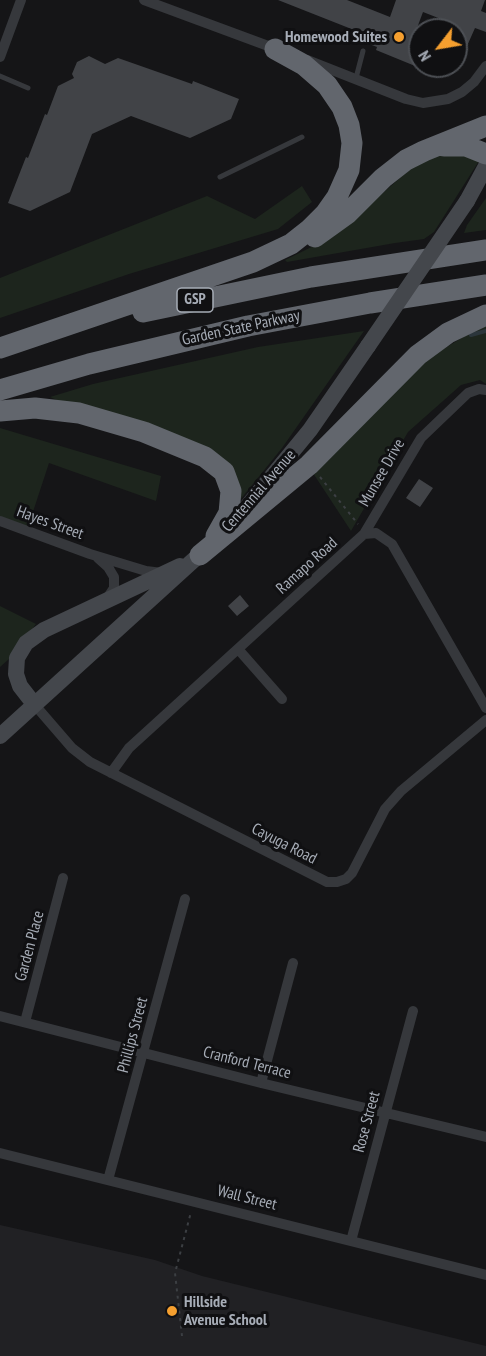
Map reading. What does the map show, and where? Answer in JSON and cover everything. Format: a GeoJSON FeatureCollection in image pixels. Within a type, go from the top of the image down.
{"type":"FeatureCollection","features":[{"type":"Feature","properties":{"kind":"highway"},"geometry":{"type":"LineString","coordinates":[[253,262],[291,244],[325,214],[346,179],[352,152],[351,134],[346,115],[332,91],[304,65],[275,49]]}},
{"type":"Feature","properties":{"kind":"highway"},"geometry":{"type":"LineString","coordinates":[[0,349],[295,247],[322,233],[347,214],[391,171],[424,151],[486,126]]}},
{"type":"Feature","properties":{"kind":"highway"},"geometry":{"type":"LineString","coordinates":[[424,151],[459,145],[474,148],[486,154]]}},
{"type":"Feature","properties":{"kind":"highway","name":"GSP"},"geometry":{"type":"LineString","coordinates":[[0,349],[202,298],[363,268],[486,250]]}},
{"type":"Feature","properties":{"kind":"highway","name":"Garden State Parkway"},"geometry":{"type":"LineString","coordinates":[[0,390],[90,364],[248,326],[370,303],[486,285]]}},
{"type":"Feature","properties":{"kind":"highway"},"geometry":{"type":"LineString","coordinates":[[200,555],[309,465],[418,356],[448,333],[486,315]]}},
{"type":"Feature","properties":{"kind":"highway"},"geometry":{"type":"LineString","coordinates":[[0,411],[48,409],[91,416],[144,432],[212,460],[227,478],[231,491],[231,506],[219,532],[200,555]]}},
{"type":"Feature","properties":{"kind":"main road","name":"Centennial Avenue"},"geometry":{"type":"LineString","coordinates":[[0,736],[200,555],[244,510],[297,447],[368,346],[467,201],[486,165]]}},
{"type":"Feature","properties":{"kind":"main road","name":"Centennial Avenue"},"geometry":{"type":"LineString","coordinates":[[467,201],[486,180]]}},
{"type":"Feature","properties":{"kind":"main road"},"geometry":{"type":"LineString","coordinates":[[34,704],[20,686],[16,674],[16,662],[22,648],[31,639],[44,630],[167,573],[200,555]]}},
{"type":"Feature","properties":{"kind":"street"},"geometry":{"type":"LineString","coordinates":[[0,57],[21,0]]}},
{"type":"Feature","properties":{"kind":"street"},"geometry":{"type":"LineString","coordinates":[[144,0],[356,78],[406,99],[432,103],[448,99],[462,92],[474,82],[486,66]]}},
{"type":"Feature","properties":{"kind":"street","name":"Munsee Drive"},"geometry":{"type":"LineString","coordinates":[[364,534],[421,438],[468,393],[479,389],[486,390]]}},
{"type":"Feature","properties":{"kind":"street","name":"Hayes Street"},"geometry":{"type":"LineString","coordinates":[[0,521],[90,554],[146,571],[167,573]]}},
{"type":"Feature","properties":{"kind":"street"},"geometry":{"type":"LineString","coordinates":[[364,534],[376,533],[392,544],[486,708]]}},
{"type":"Feature","properties":{"kind":"street","name":"Ramapo Road"},"geometry":{"type":"LineString","coordinates":[[111,773],[129,748],[364,534]]}},
{"type":"Feature","properties":{"kind":"street","name":"Hayes Street"},"geometry":{"type":"LineString","coordinates":[[90,554],[108,567],[114,577],[114,588],[103,603]]}},
{"type":"Feature","properties":{"kind":"street"},"geometry":{"type":"LineString","coordinates":[[238,649],[282,699]]}},
{"type":"Feature","properties":{"kind":"street","name":"Cayuga Road"},"geometry":{"type":"LineString","coordinates":[[34,704],[78,753],[111,773],[327,882],[346,879],[352,873],[385,809],[395,797],[486,720]]}},
{"type":"Feature","properties":{"kind":"street","name":"Garden Place"},"geometry":{"type":"LineString","coordinates":[[25,1022],[63,878]]}},
{"type":"Feature","properties":{"kind":"street","name":"Phillips Street"},"geometry":{"type":"LineString","coordinates":[[108,1180],[185,898]]}},
{"type":"Feature","properties":{"kind":"street"},"geometry":{"type":"LineString","coordinates":[[261,1083],[294,963]]}},
{"type":"Feature","properties":{"kind":"street","name":"Rose Street"},"geometry":{"type":"LineString","coordinates":[[351,1241],[413,1011]]}},
{"type":"Feature","properties":{"kind":"street","name":"Cranford Terrace"},"geometry":{"type":"LineString","coordinates":[[0,1016],[261,1083],[486,1137]]}},
{"type":"Feature","properties":{"kind":"street","name":"Wall Street"},"geometry":{"type":"LineString","coordinates":[[0,1153],[486,1275]]}},
{"type":"Feature","properties":{"kind":"lane"},"geometry":{"type":"LineString","coordinates":[[356,78],[363,51]]}},
{"type":"Feature","properties":{"kind":"lane"},"geometry":{"type":"LineString","coordinates":[[0,76],[28,88]]}},
{"type":"Feature","properties":{"kind":"lane"},"geometry":{"type":"LineString","coordinates":[[220,177],[303,137]]}},
{"type":"Feature","properties":{"kind":"path"},"geometry":{"type":"LineString","coordinates":[[316,473],[364,534]]}},
{"type":"Feature","properties":{"kind":"path"},"geometry":{"type":"LineString","coordinates":[[182,1336],[175,1274],[194,1200]]}},
{"type":"Feature","properties":{"kind":"shaded area"},"geometry":{"type":"Polygon","coordinates":[[[456,152],[479,161],[434,232],[424,239],[287,262],[285,260],[332,237],[414,166],[430,158],[456,152]]]}},
{"type":"Feature","properties":{"kind":"shaded area"},"geometry":{"type":"Polygon","coordinates":[[[302,186],[312,202],[278,229],[129,274],[0,318],[0,278],[207,196],[255,219],[302,186]]]}},
{"type":"Feature","properties":{"kind":"shaded area"},"geometry":{"type":"Polygon","coordinates":[[[486,198],[486,230],[464,233],[467,225],[486,198]]]}},
{"type":"Feature","properties":{"kind":"shaded area"},"geometry":{"type":"Polygon","coordinates":[[[486,326],[486,384],[480,380],[461,385],[408,432],[351,531],[311,470],[430,357],[475,330],[486,326]]]}},
{"type":"Feature","properties":{"kind":"shaded area"},"geometry":{"type":"Polygon","coordinates":[[[364,331],[282,448],[240,500],[234,480],[50,397],[93,384],[258,347],[364,331]]]}},
{"type":"Feature","properties":{"kind":"shaded area"},"geometry":{"type":"Polygon","coordinates":[[[0,428],[161,476],[156,501],[49,463],[28,527],[0,517],[0,428]]]}},
{"type":"Feature","properties":{"kind":"shaded area"},"geometry":{"type":"Polygon","coordinates":[[[0,606],[36,624],[0,667],[0,606]]]}},
{"type":"Feature","properties":{"kind":"shaded area","name":"Hillside Avenue School"},"geometry":{"type":"Polygon","coordinates":[[[0,1225],[155,1260],[202,1276],[486,1346],[486,1356],[0,1356],[0,1225]]]}},
{"type":"Feature","properties":{"kind":"building"},"geometry":{"type":"Polygon","coordinates":[[[278,0],[347,0],[390,17],[396,0],[485,0],[481,11],[486,13],[486,32],[475,28],[468,44],[468,18],[438,18],[423,12],[421,18],[408,18],[408,63],[351,37],[354,30],[278,0]]]}},
{"type":"Feature","properties":{"kind":"building"},"geometry":{"type":"Polygon","coordinates":[[[89,56],[105,64],[118,58],[192,84],[193,81],[239,99],[231,119],[190,138],[131,116],[92,134],[70,192],[30,211],[8,203],[58,86],[74,78],[72,74],[77,62],[89,56]]]}},
{"type":"Feature","properties":{"kind":"building"},"geometry":{"type":"Polygon","coordinates":[[[419,479],[433,488],[420,507],[406,498],[419,479]]]}},
{"type":"Feature","properties":{"kind":"building"},"geometry":{"type":"Polygon","coordinates":[[[240,595],[249,606],[237,616],[228,606],[240,595]]]}},
{"type":"Feature","properties":{"kind":"waterway"},"geometry":{"type":"LineString","coordinates":[[471,335],[486,331]]}},
{"type":"Feature","properties":{"kind":"place","name":"Homewood Suites"},"geometry":{"type":"Point","coordinates":[399,37]}},
{"type":"Feature","properties":{"kind":"place","name":"Hillside Avenue School"},"geometry":{"type":"Point","coordinates":[172,1311]}}]}
